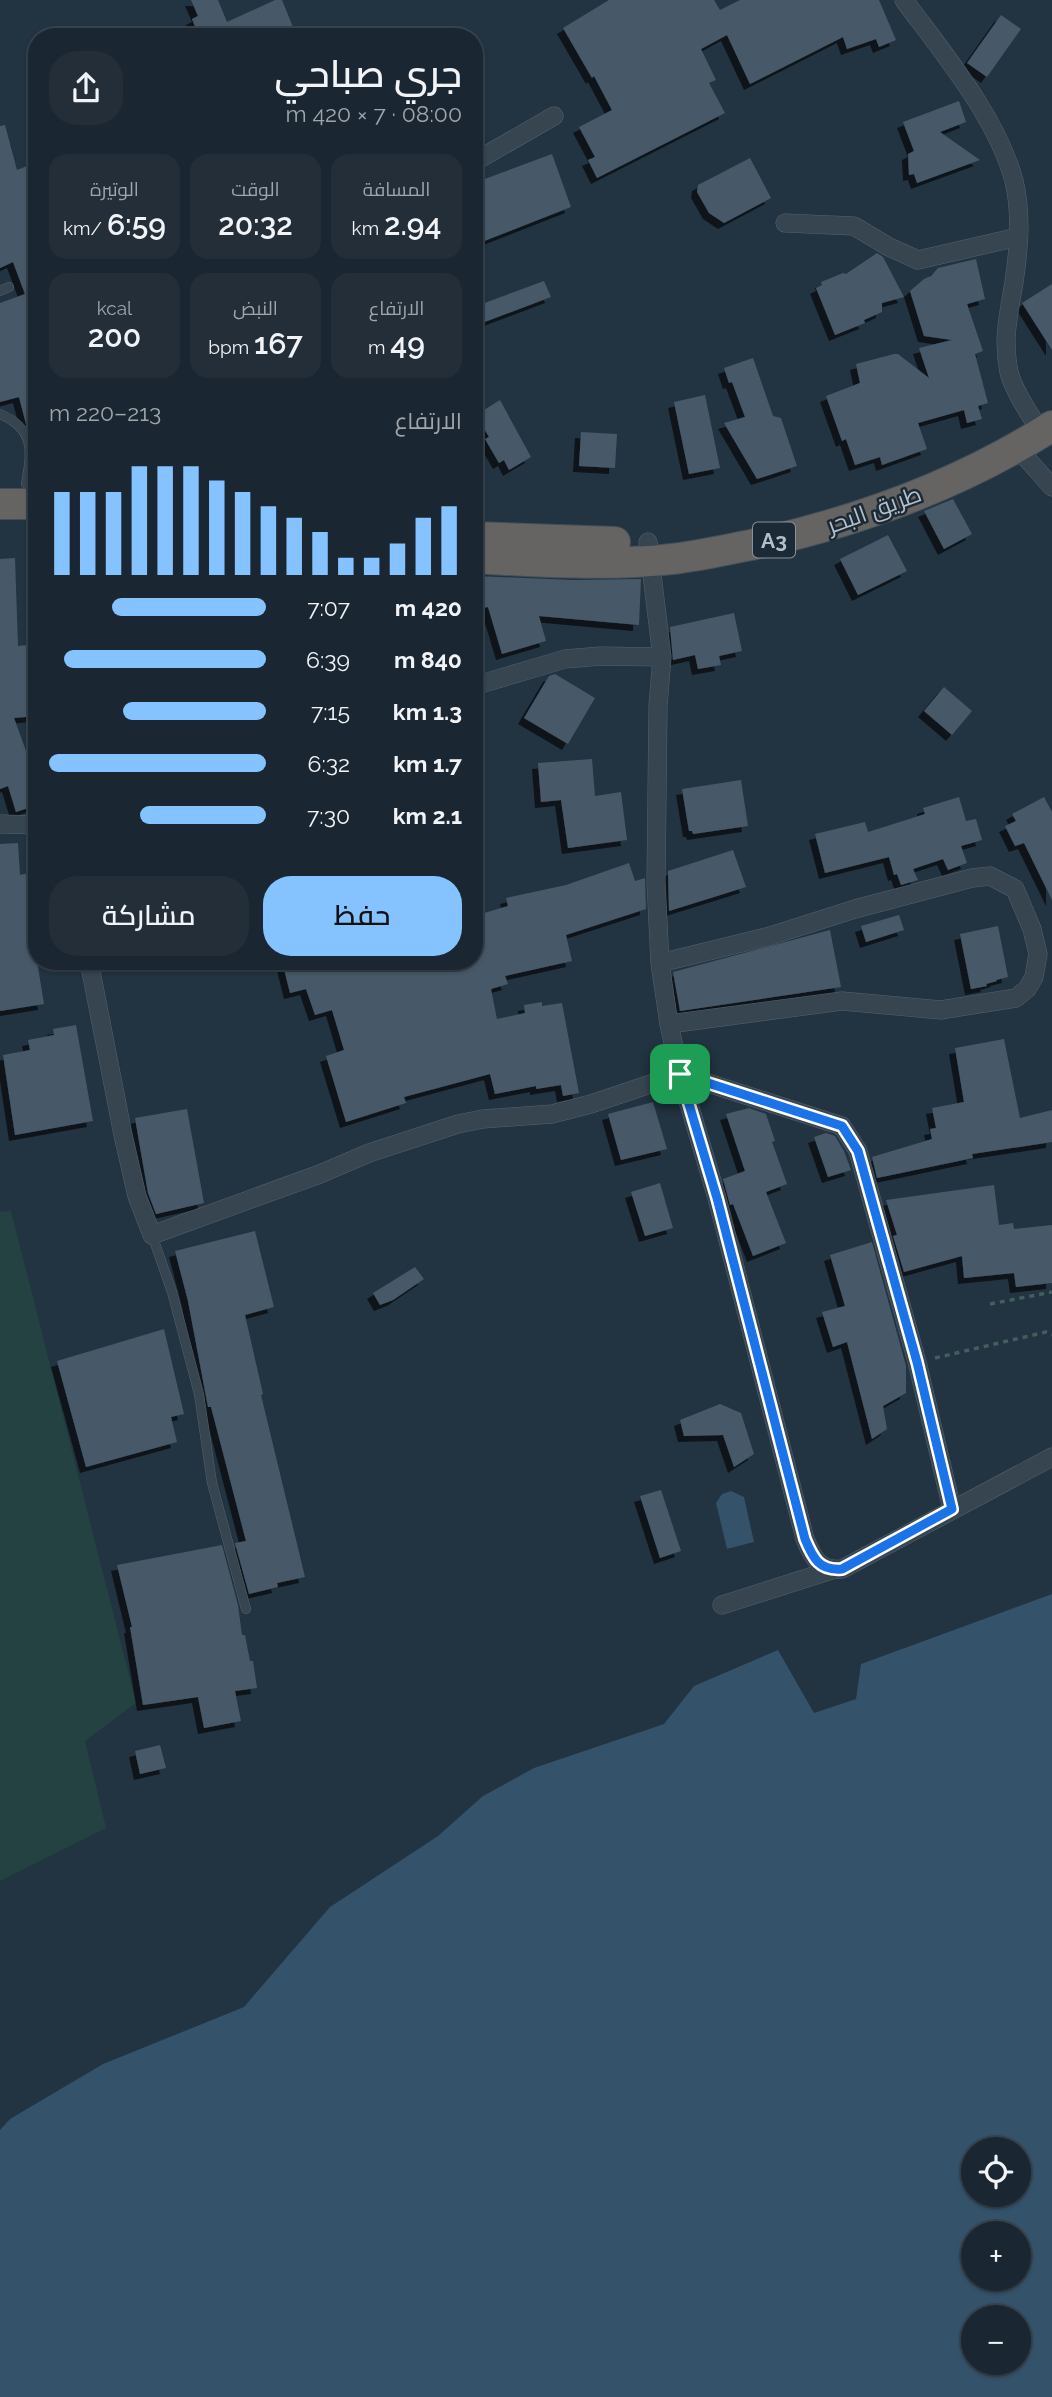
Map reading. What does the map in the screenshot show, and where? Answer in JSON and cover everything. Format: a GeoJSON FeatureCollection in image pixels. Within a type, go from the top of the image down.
{"type":"FeatureCollection","features":[{"type":"Feature","properties":{"kind":"highway","name":"طريق البحر"},"geometry":{"type":"LineString","coordinates":[[483,538],[708,554],[848,521],[923,493],[1034,428]]}},
{"type":"Feature","properties":{"kind":"highway"},"geometry":{"type":"LineString","coordinates":[[0,505],[25,489]]}},
{"type":"Feature","properties":{"kind":"highway","name":"طريق البحر"},"geometry":{"type":"LineString","coordinates":[[483,558],[551,561],[649,551]]}},
{"type":"Feature","properties":{"kind":"street"},"geometry":{"type":"LineString","coordinates":[[904,0],[954,67],[1000,140],[1014,182],[1019,221],[1014,283],[1007,314],[1009,374],[1034,428],[1052,487]]}},
{"type":"Feature","properties":{"kind":"street"},"geometry":{"type":"LineString","coordinates":[[483,157],[554,116]]}},
{"type":"Feature","properties":{"kind":"street"},"geometry":{"type":"LineString","coordinates":[[785,223],[854,226],[889,247],[918,260],[1018,237]]}},
{"type":"Feature","properties":{"kind":"street"},"geometry":{"type":"LineString","coordinates":[[649,551],[662,657],[658,706],[656,882],[660,963],[668,1024],[717,1198],[805,1539],[816,1563],[832,1570]]}},
{"type":"Feature","properties":{"kind":"street"},"geometry":{"type":"LineString","coordinates":[[483,683],[565,659],[601,656],[662,657]]}},
{"type":"Feature","properties":{"kind":"street"},"geometry":{"type":"LineString","coordinates":[[0,824],[28,825]]}},
{"type":"Feature","properties":{"kind":"street"},"geometry":{"type":"LineString","coordinates":[[660,963],[770,936],[855,909],[946,885],[990,876],[1015,889],[1032,929],[1038,954],[1034,977],[1027,989],[1016,999],[941,1010],[842,1001],[668,1024]]}},
{"type":"Feature","properties":{"kind":"street"},"geometry":{"type":"LineString","coordinates":[[91,970],[137,1196],[152,1235],[320,1174],[369,1153],[458,1124],[483,1119],[552,1114],[680,1074],[842,1126],[858,1151],[917,1362],[952,1509]]}},
{"type":"Feature","properties":{"kind":"street"},"geometry":{"type":"LineString","coordinates":[[722,1605],[842,1569],[1052,1457]]}},
{"type":"Feature","properties":{"kind":"lane"},"geometry":{"type":"LineString","coordinates":[[0,414],[15,421],[28,437]]}},
{"type":"Feature","properties":{"kind":"lane"},"geometry":{"type":"LineString","coordinates":[[152,1235],[172,1292],[199,1394],[212,1483],[246,1609]]}},
{"type":"Feature","properties":{"kind":"path"},"geometry":{"type":"LineString","coordinates":[[990,1304],[1052,1292]]}},
{"type":"Feature","properties":{"kind":"path"},"geometry":{"type":"LineString","coordinates":[[917,1362],[1046,1332],[1052,1335]]}},
{"type":"Feature","properties":{"kind":"green space"},"geometry":{"type":"Polygon","coordinates":[[[11,1211],[136,1703],[85,1741],[106,1828],[0,1881],[0,1212],[11,1211]]]}},
{"type":"Feature","properties":{"kind":"water"},"geometry":{"type":"Polygon","coordinates":[[[731,1491],[744,1497],[754,1542],[727,1549],[716,1503],[722,1494],[731,1491]]]}},
{"type":"Feature","properties":{"kind":"water"},"geometry":{"type":"Polygon","coordinates":[[[1052,1594],[1052,2397],[0,2397],[0,2130],[10,2119],[103,2064],[244,2007],[330,1907],[438,1836],[483,1796],[534,1768],[664,1724],[694,1686],[778,1650],[814,1713],[856,1699],[861,1664],[1052,1594]]]}},
{"type":"Feature","properties":{"kind":"building"},"geometry":{"type":"Polygon","coordinates":[[[191,0],[218,0],[227,22],[275,0],[282,0],[293,28],[196,28],[192,19],[198,16],[191,0]]]}},
{"type":"Feature","properties":{"kind":"building"},"geometry":{"type":"Polygon","coordinates":[[[609,0],[714,0],[720,10],[740,0],[879,0],[896,40],[879,47],[876,39],[847,49],[843,37],[750,84],[727,35],[701,49],[716,80],[709,83],[725,113],[597,178],[588,160],[595,157],[579,127],[612,110],[563,28],[609,0]]]}},
{"type":"Feature","properties":{"kind":"building"},"geometry":{"type":"Polygon","coordinates":[[[1001,15],[1021,29],[987,77],[967,63],[1001,15]]]}},
{"type":"Feature","properties":{"kind":"building"},"geometry":{"type":"Polygon","coordinates":[[[959,101],[966,122],[940,132],[980,160],[917,183],[914,174],[909,175],[908,154],[914,151],[903,122],[959,101]]]}},
{"type":"Feature","properties":{"kind":"building"},"geometry":{"type":"Polygon","coordinates":[[[5,125],[17,170],[28,166],[28,428],[19,397],[0,402],[0,303],[25,294],[13,262],[0,268],[0,126],[5,125]]]}},
{"type":"Feature","properties":{"kind":"building"},"geometry":{"type":"Polygon","coordinates":[[[552,154],[571,207],[483,241],[483,180],[552,154]]]}},
{"type":"Feature","properties":{"kind":"building"},"geometry":{"type":"Polygon","coordinates":[[[750,158],[771,198],[724,223],[709,213],[697,192],[698,185],[750,158]]]}},
{"type":"Feature","properties":{"kind":"building"},"geometry":{"type":"Polygon","coordinates":[[[877,253],[883,257],[904,297],[882,303],[882,312],[864,320],[865,323],[835,335],[816,288],[822,285],[821,282],[846,274],[877,253]]]}},
{"type":"Feature","properties":{"kind":"building"},"geometry":{"type":"Polygon","coordinates":[[[976,259],[985,299],[967,304],[983,351],[975,354],[988,403],[978,406],[982,419],[967,423],[964,410],[918,423],[927,449],[882,465],[880,457],[855,465],[846,439],[842,441],[826,396],[860,383],[856,364],[894,354],[898,354],[929,378],[919,348],[952,340],[924,336],[910,291],[938,268],[976,259]]]}},
{"type":"Feature","properties":{"kind":"building"},"geometry":{"type":"Polygon","coordinates":[[[544,281],[551,297],[483,323],[483,304],[544,281]]]}},
{"type":"Feature","properties":{"kind":"building"},"geometry":{"type":"Polygon","coordinates":[[[1052,284],[1052,350],[1022,303],[1052,284]]]}},
{"type":"Feature","properties":{"kind":"building"},"geometry":{"type":"Polygon","coordinates":[[[753,358],[773,416],[781,418],[797,466],[757,479],[724,423],[745,417],[724,368],[753,358]]]}},
{"type":"Feature","properties":{"kind":"building"},"geometry":{"type":"Polygon","coordinates":[[[705,395],[720,468],[689,474],[674,402],[705,395]]]}},
{"type":"Feature","properties":{"kind":"building"},"geometry":{"type":"Polygon","coordinates":[[[500,400],[531,457],[509,470],[504,460],[499,463],[485,439],[489,437],[483,427],[483,411],[500,400]]]}},
{"type":"Feature","properties":{"kind":"building"},"geometry":{"type":"Polygon","coordinates":[[[581,432],[617,434],[615,468],[579,466],[581,432]]]}},
{"type":"Feature","properties":{"kind":"building"},"geometry":{"type":"Polygon","coordinates":[[[953,499],[972,534],[944,549],[924,511],[953,499]]]}},
{"type":"Feature","properties":{"kind":"building"},"geometry":{"type":"Polygon","coordinates":[[[888,535],[907,571],[858,595],[840,559],[888,535]]]}},
{"type":"Feature","properties":{"kind":"building"},"geometry":{"type":"Polygon","coordinates":[[[15,558],[18,646],[28,645],[28,717],[14,718],[28,756],[28,808],[16,812],[8,786],[0,789],[0,559],[15,558]]]}},
{"type":"Feature","properties":{"kind":"building"},"geometry":{"type":"Polygon","coordinates":[[[483,576],[573,580],[641,579],[639,625],[539,616],[546,641],[502,654],[488,607],[483,608],[483,576]]]}},
{"type":"Feature","properties":{"kind":"building"},"geometry":{"type":"Polygon","coordinates":[[[734,613],[742,651],[719,656],[721,665],[698,669],[695,655],[673,660],[670,627],[734,613]]]}},
{"type":"Feature","properties":{"kind":"building"},"geometry":{"type":"Polygon","coordinates":[[[555,674],[595,698],[568,744],[524,718],[549,676],[555,674]]]}},
{"type":"Feature","properties":{"kind":"building"},"geometry":{"type":"Polygon","coordinates":[[[944,687],[972,711],[952,735],[924,711],[944,687]]]}},
{"type":"Feature","properties":{"kind":"building"},"geometry":{"type":"Polygon","coordinates":[[[592,759],[595,796],[621,792],[627,840],[568,848],[561,800],[541,802],[538,763],[592,759]]]}},
{"type":"Feature","properties":{"kind":"building"},"geometry":{"type":"Polygon","coordinates":[[[741,780],[748,826],[693,834],[689,831],[682,789],[741,780]]]}},
{"type":"Feature","properties":{"kind":"building"},"geometry":{"type":"Polygon","coordinates":[[[959,797],[966,821],[976,819],[982,840],[961,846],[967,863],[948,870],[943,859],[913,869],[918,880],[901,885],[897,874],[894,875],[889,857],[825,873],[815,834],[865,822],[868,832],[925,814],[923,808],[959,797]]]}},
{"type":"Feature","properties":{"kind":"building"},"geometry":{"type":"Polygon","coordinates":[[[1044,797],[1052,812],[1052,900],[1024,843],[1015,846],[1005,826],[1016,821],[1012,814],[1044,797]]]}},
{"type":"Feature","properties":{"kind":"building"},"geometry":{"type":"Polygon","coordinates":[[[18,843],[20,875],[28,873],[28,970],[38,970],[44,1004],[0,1011],[0,844],[18,843]]]}},
{"type":"Feature","properties":{"kind":"building"},"geometry":{"type":"Polygon","coordinates":[[[733,850],[746,887],[669,911],[668,871],[733,850]]]}},
{"type":"Feature","properties":{"kind":"building"},"geometry":{"type":"Polygon","coordinates":[[[629,863],[635,881],[645,878],[646,909],[566,935],[572,961],[505,976],[508,984],[491,989],[497,1019],[525,1013],[524,1005],[562,1003],[579,1093],[563,1096],[561,1085],[536,1089],[536,1086],[495,1094],[490,1074],[404,1097],[406,1103],[346,1122],[326,1056],[344,1050],[332,1010],[315,1015],[306,989],[290,993],[284,970],[483,970],[483,913],[508,906],[506,898],[566,885],[629,863]]]}},
{"type":"Feature","properties":{"kind":"building"},"geometry":{"type":"Polygon","coordinates":[[[899,915],[904,930],[866,942],[861,926],[899,915]]]}},
{"type":"Feature","properties":{"kind":"building"},"geometry":{"type":"Polygon","coordinates":[[[998,926],[1008,977],[971,989],[960,934],[998,926]]]}},
{"type":"Feature","properties":{"kind":"building"},"geometry":{"type":"Polygon","coordinates":[[[830,930],[841,987],[680,1011],[673,972],[830,930]]]}},
{"type":"Feature","properties":{"kind":"building"},"geometry":{"type":"Polygon","coordinates":[[[76,1025],[93,1121],[15,1135],[3,1055],[30,1050],[28,1040],[54,1035],[53,1029],[76,1025]]]}},
{"type":"Feature","properties":{"kind":"building"},"geometry":{"type":"Polygon","coordinates":[[[1004,1039],[1020,1118],[1052,1110],[1052,1142],[972,1154],[973,1158],[877,1178],[872,1157],[932,1139],[930,1129],[936,1128],[932,1108],[964,1102],[955,1048],[1004,1039]]]}},
{"type":"Feature","properties":{"kind":"building"},"geometry":{"type":"Polygon","coordinates":[[[653,1102],[667,1149],[621,1160],[608,1114],[653,1102]]]}},
{"type":"Feature","properties":{"kind":"building"},"geometry":{"type":"Polygon","coordinates":[[[749,1108],[766,1114],[775,1141],[772,1142],[787,1184],[766,1192],[786,1243],[753,1256],[733,1204],[730,1205],[723,1179],[745,1171],[726,1114],[749,1108]]]}},
{"type":"Feature","properties":{"kind":"building"},"geometry":{"type":"Polygon","coordinates":[[[187,1109],[204,1203],[156,1214],[148,1193],[135,1118],[187,1109]]]}},
{"type":"Feature","properties":{"kind":"building"},"geometry":{"type":"Polygon","coordinates":[[[826,1133],[835,1136],[851,1170],[828,1177],[814,1137],[826,1133]]]}},
{"type":"Feature","properties":{"kind":"building"},"geometry":{"type":"Polygon","coordinates":[[[660,1183],[673,1228],[645,1236],[631,1192],[660,1183]]]}},
{"type":"Feature","properties":{"kind":"building"},"geometry":{"type":"Polygon","coordinates":[[[994,1185],[999,1225],[1013,1223],[1014,1229],[1052,1225],[1052,1283],[1016,1287],[1014,1273],[964,1278],[962,1256],[904,1272],[893,1236],[897,1235],[886,1200],[994,1185]]]}},
{"type":"Feature","properties":{"kind":"building"},"geometry":{"type":"Polygon","coordinates":[[[255,1231],[274,1307],[245,1315],[263,1394],[261,1395],[305,1577],[277,1583],[278,1587],[249,1594],[235,1543],[246,1541],[211,1407],[208,1407],[188,1301],[175,1251],[255,1231]]]}},
{"type":"Feature","properties":{"kind":"building"},"geometry":{"type":"Polygon","coordinates":[[[872,1242],[906,1366],[906,1393],[883,1406],[887,1429],[872,1439],[847,1342],[833,1347],[822,1312],[845,1306],[830,1255],[872,1242]]]}},
{"type":"Feature","properties":{"kind":"building"},"geometry":{"type":"Polygon","coordinates":[[[415,1267],[424,1279],[393,1300],[380,1305],[373,1293],[415,1267]]]}},
{"type":"Feature","properties":{"kind":"building"},"geometry":{"type":"Polygon","coordinates":[[[164,1329],[184,1414],[171,1417],[177,1442],[86,1467],[57,1361],[164,1329]]]}},
{"type":"Feature","properties":{"kind":"building"},"geometry":{"type":"Polygon","coordinates":[[[720,1404],[741,1413],[754,1454],[734,1467],[723,1435],[684,1436],[680,1420],[720,1404]]]}},
{"type":"Feature","properties":{"kind":"building"},"geometry":{"type":"Polygon","coordinates":[[[661,1490],[681,1551],[660,1558],[640,1496],[661,1490]]]}},
{"type":"Feature","properties":{"kind":"building"},"geometry":{"type":"Polygon","coordinates":[[[222,1545],[238,1605],[242,1635],[245,1635],[250,1661],[253,1661],[257,1688],[235,1691],[241,1721],[204,1728],[198,1697],[143,1705],[132,1627],[117,1565],[222,1545]]]}},
{"type":"Feature","properties":{"kind":"building"},"geometry":{"type":"Polygon","coordinates":[[[160,1745],[166,1768],[140,1774],[135,1751],[160,1745]]]}},
{"type":"Feature","properties":{"kind":"route"},"geometry":{"type":"LineString","coordinates":[[680,1074],[842,1126],[858,1151],[917,1362],[952,1509],[842,1569],[832,1570],[816,1563],[805,1539],[717,1198],[680,1074]]}}]}
